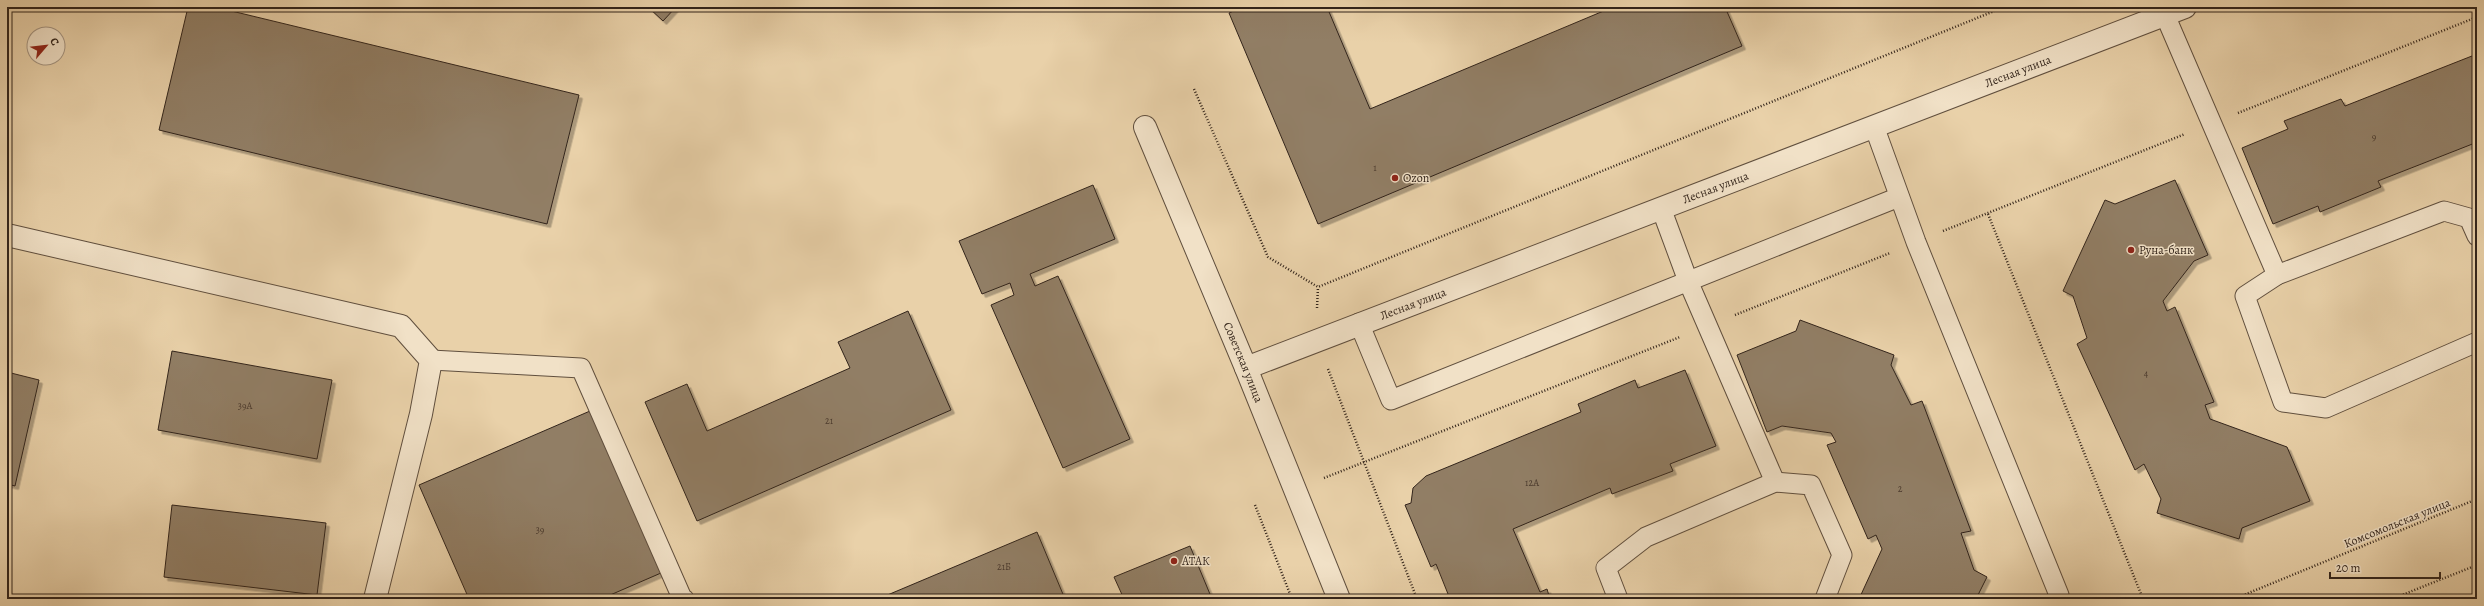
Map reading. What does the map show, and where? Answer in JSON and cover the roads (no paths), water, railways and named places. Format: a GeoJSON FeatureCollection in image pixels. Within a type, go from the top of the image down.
{"type":"FeatureCollection","features":[{"type":"Feature","properties":{"kind":"street","name":"Лесная улица"},"geometry":{"type":"LineString","coordinates":[[1246,368],[1359,323],[2175,11]]}},
{"type":"Feature","properties":{"kind":"street","name":"Советская улица"},"geometry":{"type":"LineString","coordinates":[[1144,127],[1246,368],[1339,599]]}},
{"type":"Feature","properties":{"kind":"street"},"geometry":{"type":"LineString","coordinates":[[7,235],[401,326],[431,360],[421,414],[375,599]]}},
{"type":"Feature","properties":{"kind":"lane"},"geometry":{"type":"LineString","coordinates":[[2175,11],[2211,124],[2277,275]]}},
{"type":"Feature","properties":{"kind":"lane"},"geometry":{"type":"LineString","coordinates":[[1874,126],[1916,242],[2059,595],[2056,599]]}},
{"type":"Feature","properties":{"kind":"lane"},"geometry":{"type":"LineString","coordinates":[[1359,323],[1391,400],[1899,196]]}},
{"type":"Feature","properties":{"kind":"lane"},"geometry":{"type":"LineString","coordinates":[[1661,208],[1688,281],[1775,482]]}},
{"type":"Feature","properties":{"kind":"lane"},"geometry":{"type":"LineString","coordinates":[[2477,236],[2469,218],[2444,211],[2277,275],[2245,296],[2284,402],[2326,408],[2477,342]]}},
{"type":"Feature","properties":{"kind":"lane"},"geometry":{"type":"LineString","coordinates":[[431,360],[581,368],[682,598],[684,599]]}},
{"type":"Feature","properties":{"kind":"lane"},"geometry":{"type":"LineString","coordinates":[[1618,599],[1606,568],[1646,537],[1775,482],[1810,485],[1842,556],[1825,599]]}},
{"type":"Feature","properties":{"kind":"place","name":"Ozon"},"geometry":{"type":"Point","coordinates":[1395,178]}},
{"type":"Feature","properties":{"kind":"place","name":"Руна-банк"},"geometry":{"type":"Point","coordinates":[2131,250]}},
{"type":"Feature","properties":{"kind":"place","name":"АТАК"},"geometry":{"type":"Point","coordinates":[1174,561]}}]}
